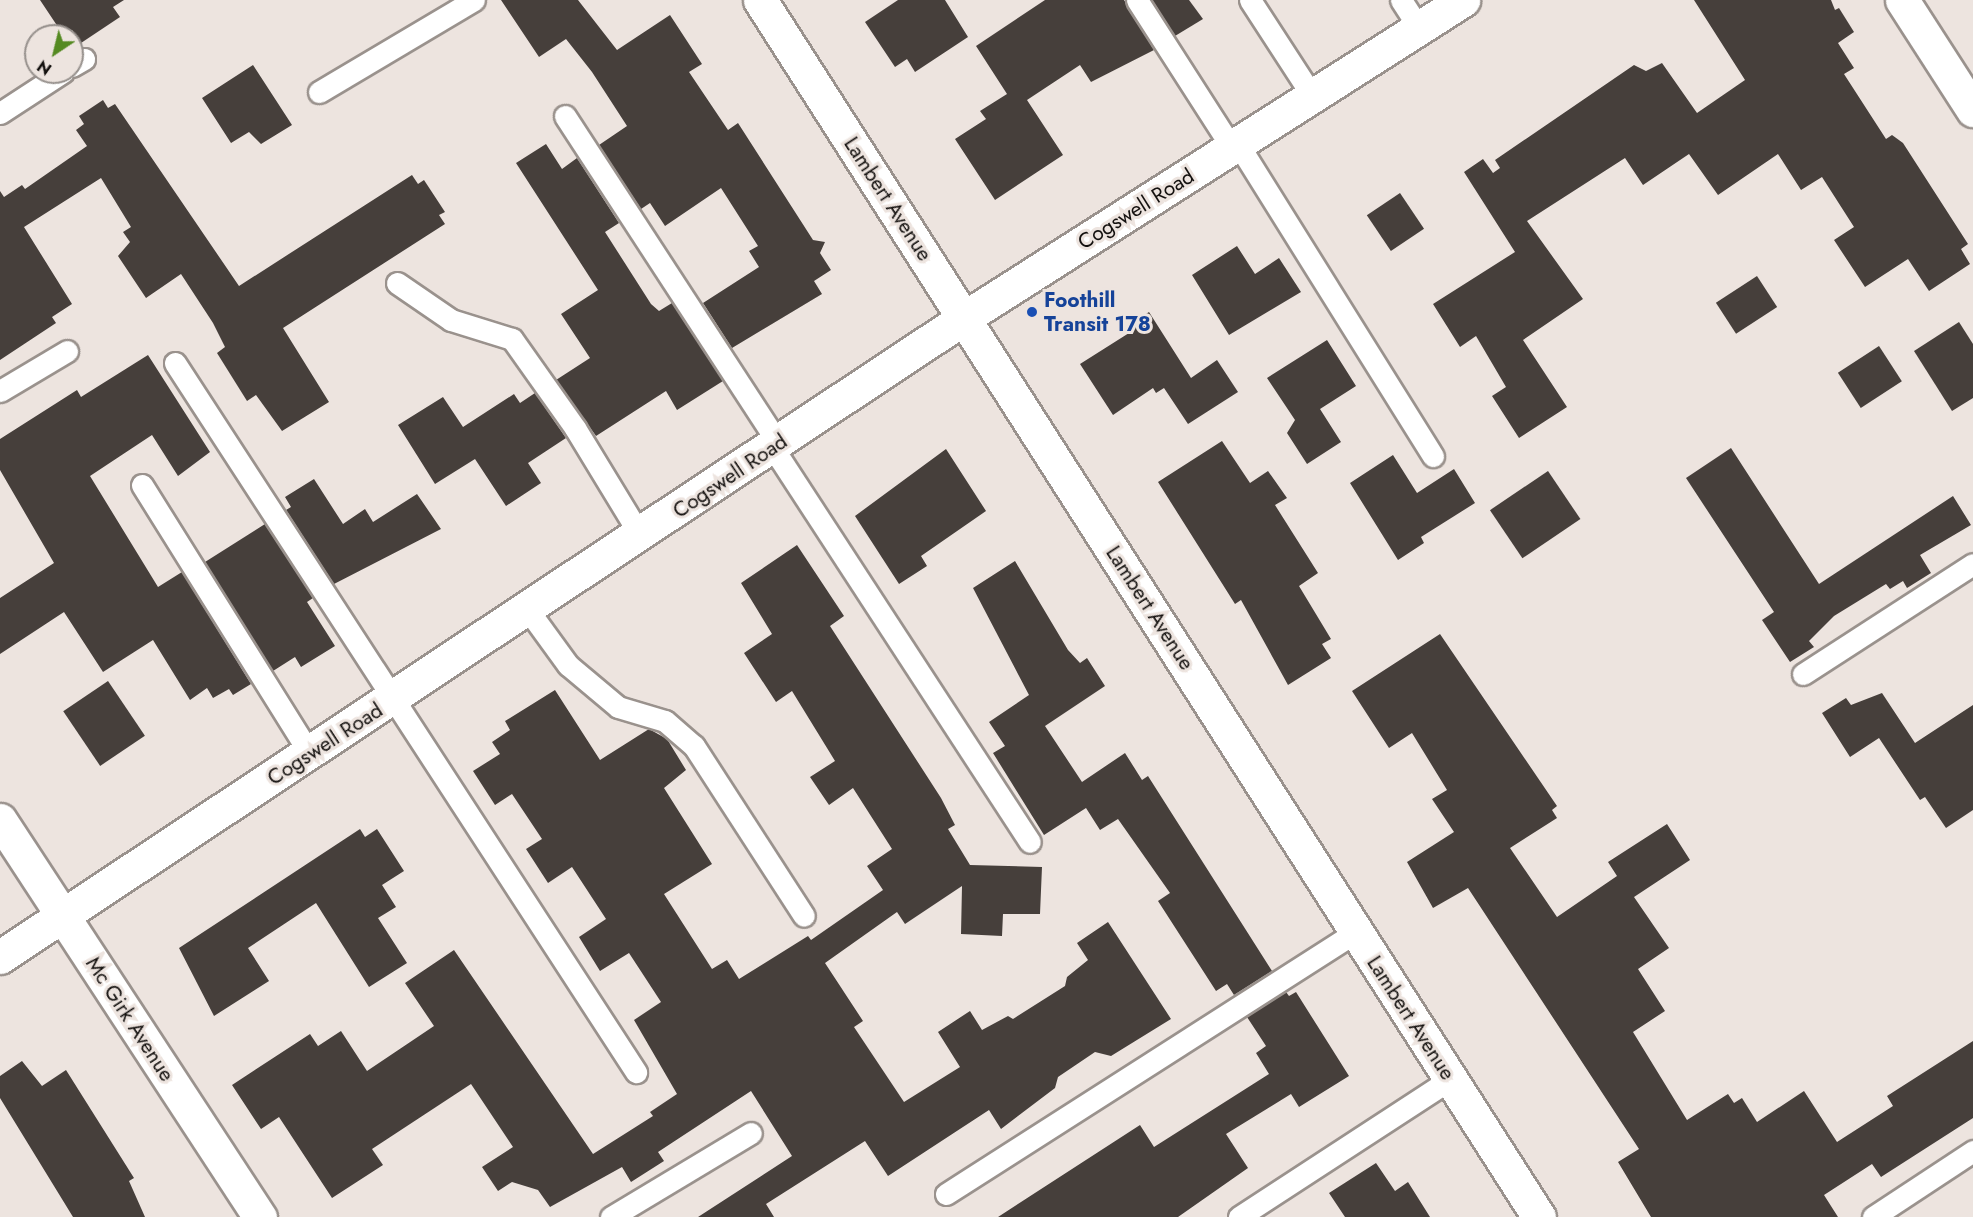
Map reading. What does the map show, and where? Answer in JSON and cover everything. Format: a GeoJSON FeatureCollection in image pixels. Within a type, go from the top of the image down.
{"type":"FeatureCollection","features":[{"type":"Feature","properties":{"kind":"street","name":"Lambert Avenue"},"geometry":{"type":"LineString","coordinates":[[760,0],[1451,1079],[1530,1214]]}},
{"type":"Feature","properties":{"kind":"street","name":"Cogswell Road"},"geometry":{"type":"LineString","coordinates":[[0,957],[776,446],[964,318],[1463,0]]}},
{"type":"Feature","properties":{"kind":"street"},"geometry":{"type":"LineString","coordinates":[[1902,0],[1973,110]]}},
{"type":"Feature","properties":{"kind":"street","name":"Mc Girk Avenue"},"geometry":{"type":"LineString","coordinates":[[0,820],[260,1217]]}},
{"type":"Feature","properties":{"kind":"lane"},"geometry":{"type":"LineString","coordinates":[[319,92],[474,0]]}},
{"type":"Feature","properties":{"kind":"lane"},"geometry":{"type":"LineString","coordinates":[[1137,0],[1235,146],[1432,456]]}},
{"type":"Feature","properties":{"kind":"lane"},"geometry":{"type":"LineString","coordinates":[[1250,0],[1313,96]]}},
{"type":"Feature","properties":{"kind":"lane"},"geometry":{"type":"LineString","coordinates":[[1401,0],[1420,29]]}},
{"type":"Feature","properties":{"kind":"lane"},"geometry":{"type":"LineString","coordinates":[[0,113],[45,84]]}},
{"type":"Feature","properties":{"kind":"lane"},"geometry":{"type":"LineString","coordinates":[[565,116],[1030,842]]}},
{"type":"Feature","properties":{"kind":"lane"},"geometry":{"type":"LineString","coordinates":[[397,283],[451,320],[512,339],[575,428],[640,536]]}},
{"type":"Feature","properties":{"kind":"lane"},"geometry":{"type":"LineString","coordinates":[[0,391],[67,351]]}},
{"type":"Feature","properties":{"kind":"lane"},"geometry":{"type":"LineString","coordinates":[[175,363],[636,1072]]}},
{"type":"Feature","properties":{"kind":"lane"},"geometry":{"type":"LineString","coordinates":[[142,485],[309,754]]}},
{"type":"Feature","properties":{"kind":"lane"},"geometry":{"type":"LineString","coordinates":[[1803,674],[1973,564]]}},
{"type":"Feature","properties":{"kind":"lane"},"geometry":{"type":"LineString","coordinates":[[528,610],[568,665],[610,700],[665,721],[694,746],[804,916]]}},
{"type":"Feature","properties":{"kind":"lane"},"geometry":{"type":"LineString","coordinates":[[946,1194],[1356,932]]}},
{"type":"Feature","properties":{"kind":"lane"},"geometry":{"type":"LineString","coordinates":[[1239,1217],[1451,1079]]}},
{"type":"Feature","properties":{"kind":"lane"},"geometry":{"type":"LineString","coordinates":[[611,1217],[751,1133]]}},
{"type":"Feature","properties":{"kind":"lane"},"geometry":{"type":"LineString","coordinates":[[1873,1217],[1973,1150]]}},
{"type":"Feature","properties":{"kind":"building"},"geometry":{"type":"Polygon","coordinates":[[[40,0],[124,0],[113,7],[120,17],[84,41],[84,24],[56,24],[40,0]]]}},
{"type":"Feature","properties":{"kind":"building"},"geometry":{"type":"Polygon","coordinates":[[[501,0],[578,0],[617,50],[670,15],[702,64],[689,72],[728,130],[738,123],[813,240],[825,242],[820,253],[831,270],[814,281],[822,294],[732,348],[703,303],[759,267],[749,251],[758,246],[721,188],[665,226],[650,203],[641,209],[599,145],[627,126],[592,72],[566,39],[539,57],[501,0]]]}},
{"type":"Feature","properties":{"kind":"building"},"geometry":{"type":"Polygon","coordinates":[[[898,0],[945,0],[968,37],[915,72],[907,59],[895,67],[865,22],[898,0]]]}},
{"type":"Feature","properties":{"kind":"building"},"geometry":{"type":"Polygon","coordinates":[[[1045,0],[1124,0],[1154,50],[1091,82],[1080,65],[1027,100],[1063,155],[995,200],[955,139],[986,119],[980,111],[1007,94],[976,46],[1045,0]]]}},
{"type":"Feature","properties":{"kind":"building"},"geometry":{"type":"Polygon","coordinates":[[[1152,0],[1189,0],[1203,19],[1175,36],[1152,0]]]}},
{"type":"Feature","properties":{"kind":"building"},"geometry":{"type":"Polygon","coordinates":[[[1694,0],[1831,0],[1835,10],[1839,8],[1854,32],[1838,43],[1854,68],[1844,74],[1886,139],[1892,135],[1903,143],[1968,244],[1961,249],[1970,264],[1929,291],[1908,259],[1865,287],[1834,240],[1854,227],[1822,177],[1801,190],[1778,154],[1718,195],[1689,154],[1643,185],[1625,158],[1527,221],[1583,299],[1523,340],[1567,407],[1519,438],[1492,396],[1506,387],[1476,336],[1460,347],[1433,304],[1515,252],[1464,172],[1483,159],[1493,173],[1500,168],[1495,160],[1634,65],[1646,71],[1662,63],[1697,113],[1745,80],[1694,0]]]}},
{"type":"Feature","properties":{"kind":"building"},"geometry":{"type":"Polygon","coordinates":[[[253,65],[292,125],[261,144],[249,132],[231,143],[202,98],[253,65]]]}},
{"type":"Feature","properties":{"kind":"building"},"geometry":{"type":"Polygon","coordinates":[[[103,100],[108,108],[115,104],[239,286],[412,175],[418,184],[424,180],[445,212],[439,215],[445,224],[283,328],[329,402],[282,431],[256,395],[247,401],[217,353],[225,347],[213,323],[181,274],[146,298],[118,256],[130,242],[123,232],[131,227],[101,178],[24,227],[72,304],[52,317],[56,323],[0,360],[0,191],[4,197],[22,185],[25,189],[87,146],[76,130],[84,124],[79,116],[103,100]]]}},
{"type":"Feature","properties":{"kind":"building"},"geometry":{"type":"Polygon","coordinates":[[[546,144],[562,169],[577,158],[619,223],[605,232],[651,304],[659,311],[672,303],[723,381],[677,410],[666,391],[596,436],[556,380],[590,358],[561,314],[598,290],[516,163],[546,144]]]}},
{"type":"Feature","properties":{"kind":"building"},"geometry":{"type":"Polygon","coordinates":[[[1400,193],[1424,229],[1391,251],[1367,215],[1400,193]]]}},
{"type":"Feature","properties":{"kind":"building"},"geometry":{"type":"Polygon","coordinates":[[[1237,246],[1255,274],[1279,258],[1301,292],[1229,335],[1192,275],[1237,246]]]}},
{"type":"Feature","properties":{"kind":"building"},"geometry":{"type":"Polygon","coordinates":[[[1757,276],[1777,307],[1736,334],[1716,303],[1757,276]]]}},
{"type":"Feature","properties":{"kind":"building"},"geometry":{"type":"Polygon","coordinates":[[[1149,312],[1191,378],[1217,360],[1238,392],[1188,424],[1164,388],[1156,393],[1153,388],[1113,415],[1080,364],[1129,333],[1126,327],[1149,312]]]}},
{"type":"Feature","properties":{"kind":"building"},"geometry":{"type":"Polygon","coordinates":[[[1959,322],[1973,344],[1973,398],[1952,411],[1914,351],[1959,322]]]}},
{"type":"Feature","properties":{"kind":"building"},"geometry":{"type":"Polygon","coordinates":[[[1327,340],[1356,386],[1320,409],[1341,442],[1307,464],[1287,433],[1295,420],[1267,378],[1327,340]]]}},
{"type":"Feature","properties":{"kind":"building"},"geometry":{"type":"Polygon","coordinates":[[[1879,346],[1902,381],[1861,408],[1838,373],[1879,346]]]}},
{"type":"Feature","properties":{"kind":"building"},"geometry":{"type":"Polygon","coordinates":[[[148,355],[210,452],[178,476],[152,435],[90,476],[158,587],[182,572],[251,684],[233,695],[229,689],[213,698],[207,688],[190,700],[153,640],[103,672],[64,612],[0,654],[0,598],[54,563],[0,470],[0,439],[77,390],[81,397],[148,355]]]}},
{"type":"Feature","properties":{"kind":"building"},"geometry":{"type":"Polygon","coordinates":[[[535,393],[566,438],[528,463],[541,483],[506,506],[475,459],[435,484],[398,425],[443,397],[463,427],[514,394],[520,403],[535,393]]]}},
{"type":"Feature","properties":{"kind":"building"},"geometry":{"type":"Polygon","coordinates":[[[1222,441],[1250,483],[1268,471],[1287,498],[1275,505],[1318,573],[1299,586],[1331,639],[1322,644],[1331,658],[1288,685],[1241,600],[1235,604],[1158,482],[1222,441]]]}},
{"type":"Feature","properties":{"kind":"building"},"geometry":{"type":"Polygon","coordinates":[[[1731,448],[1819,584],[1953,496],[1971,525],[1920,555],[1931,573],[1907,588],[1903,581],[1890,589],[1886,584],[1834,616],[1809,641],[1814,647],[1790,662],[1762,620],[1774,612],[1686,478],[1731,448]]]}},
{"type":"Feature","properties":{"kind":"building"},"geometry":{"type":"Polygon","coordinates":[[[946,449],[986,511],[921,556],[927,566],[899,584],[855,516],[946,449]]]}},
{"type":"Feature","properties":{"kind":"building"},"geometry":{"type":"Polygon","coordinates":[[[1393,455],[1417,493],[1454,469],[1475,503],[1421,537],[1424,543],[1398,560],[1350,483],[1393,455]]]}},
{"type":"Feature","properties":{"kind":"building"},"geometry":{"type":"Polygon","coordinates":[[[1548,471],[1580,519],[1522,558],[1490,510],[1548,471]]]}},
{"type":"Feature","properties":{"kind":"building"},"geometry":{"type":"Polygon","coordinates":[[[314,479],[343,524],[365,509],[373,522],[417,494],[441,529],[334,584],[286,510],[291,507],[285,497],[314,479]]]}},
{"type":"Feature","properties":{"kind":"building"},"geometry":{"type":"Polygon","coordinates":[[[265,524],[313,598],[307,602],[335,646],[301,667],[295,657],[273,671],[205,562],[265,524]]]}},
{"type":"Feature","properties":{"kind":"building"},"geometry":{"type":"Polygon","coordinates":[[[797,545],[844,616],[830,626],[941,798],[955,825],[948,829],[970,865],[1042,867],[1040,914],[1003,914],[1002,936],[961,934],[962,886],[905,924],[897,912],[825,963],[863,1021],[854,1027],[904,1102],[960,1067],[938,1032],[970,1011],[982,1030],[1008,1016],[1013,1019],[1065,986],[1067,977],[1088,960],[1077,943],[1108,922],[1171,1019],[1111,1056],[1095,1052],[1058,1077],[1055,1088],[1001,1129],[989,1110],[888,1176],[865,1141],[766,1204],[774,1217],[698,1217],[792,1156],[751,1091],[658,1152],[664,1161],[631,1182],[622,1167],[550,1207],[538,1190],[512,1182],[498,1191],[482,1167],[513,1147],[471,1084],[372,1149],[383,1165],[332,1198],[279,1117],[261,1129],[232,1085],[310,1034],[318,1046],[341,1031],[367,1071],[434,1026],[405,983],[454,950],[593,1154],[653,1116],[650,1112],[677,1094],[634,1020],[661,1002],[629,953],[600,971],[579,937],[606,919],[572,867],[548,883],[526,849],[542,839],[512,794],[495,805],[473,771],[500,754],[492,742],[510,730],[505,721],[555,690],[600,760],[649,729],[667,739],[686,770],[664,788],[712,864],[664,894],[712,969],[727,960],[739,979],[808,936],[811,940],[883,890],[867,866],[892,849],[853,788],[829,805],[810,777],[835,761],[792,691],[776,702],[744,653],[772,634],[741,583],[797,545]]]}},
{"type":"Feature","properties":{"kind":"building"},"geometry":{"type":"Polygon","coordinates":[[[1015,561],[1068,650],[1080,663],[1087,658],[1105,686],[1045,726],[1082,782],[1125,753],[1142,780],[1148,776],[1272,971],[1234,995],[1227,984],[1216,991],[1158,901],[1170,893],[1118,819],[1100,830],[1086,808],[1044,835],[993,753],[1005,746],[989,722],[1029,695],[973,588],[1015,561]]]}},
{"type":"Feature","properties":{"kind":"building"},"geometry":{"type":"Polygon","coordinates":[[[1440,634],[1557,806],[1552,810],[1557,818],[1510,848],[1557,917],[1617,876],[1608,862],[1667,824],[1690,860],[1634,897],[1669,948],[1638,969],[1665,1011],[1633,1032],[1687,1120],[1728,1094],[1734,1103],[1742,1098],[1757,1122],[1804,1091],[1837,1142],[1893,1106],[1887,1096],[1973,1041],[1973,1118],[1881,1177],[1872,1164],[1824,1195],[1838,1217],[1651,1217],[1618,1162],[1639,1149],[1468,888],[1433,908],[1407,862],[1454,832],[1432,799],[1447,790],[1412,733],[1389,748],[1352,691],[1440,634]]]}},
{"type":"Feature","properties":{"kind":"building"},"geometry":{"type":"Polygon","coordinates":[[[108,681],[145,736],[100,766],[63,711],[108,681]]]}},
{"type":"Feature","properties":{"kind":"building"},"geometry":{"type":"Polygon","coordinates":[[[1882,693],[1915,743],[1973,705],[1973,810],[1946,828],[1925,797],[1920,800],[1879,738],[1850,757],[1822,713],[1846,698],[1851,705],[1882,693]]]}},
{"type":"Feature","properties":{"kind":"building"},"geometry":{"type":"Polygon","coordinates":[[[360,829],[365,837],[377,829],[404,871],[382,885],[396,907],[378,918],[407,963],[369,987],[316,903],[248,948],[269,981],[214,1016],[179,948],[360,829]]]}},
{"type":"Feature","properties":{"kind":"building"},"geometry":{"type":"Polygon","coordinates":[[[1286,992],[1289,996],[1296,992],[1349,1076],[1299,1107],[1291,1094],[1226,1134],[1248,1168],[1178,1217],[998,1217],[1140,1125],[1154,1147],[1269,1074],[1256,1053],[1266,1046],[1247,1017],[1286,992]]]}},
{"type":"Feature","properties":{"kind":"building"},"geometry":{"type":"Polygon","coordinates":[[[22,1061],[42,1086],[66,1070],[134,1178],[129,1181],[145,1217],[73,1217],[0,1098],[0,1076],[22,1061]]]}},
{"type":"Feature","properties":{"kind":"building"},"geometry":{"type":"Polygon","coordinates":[[[1376,1163],[1395,1191],[1408,1182],[1430,1217],[1345,1217],[1329,1193],[1376,1163]]]}},
{"type":"Feature","properties":{"kind":"place","name":"Foothill Transit 178"},"geometry":{"type":"Point","coordinates":[1032,312]}}]}
